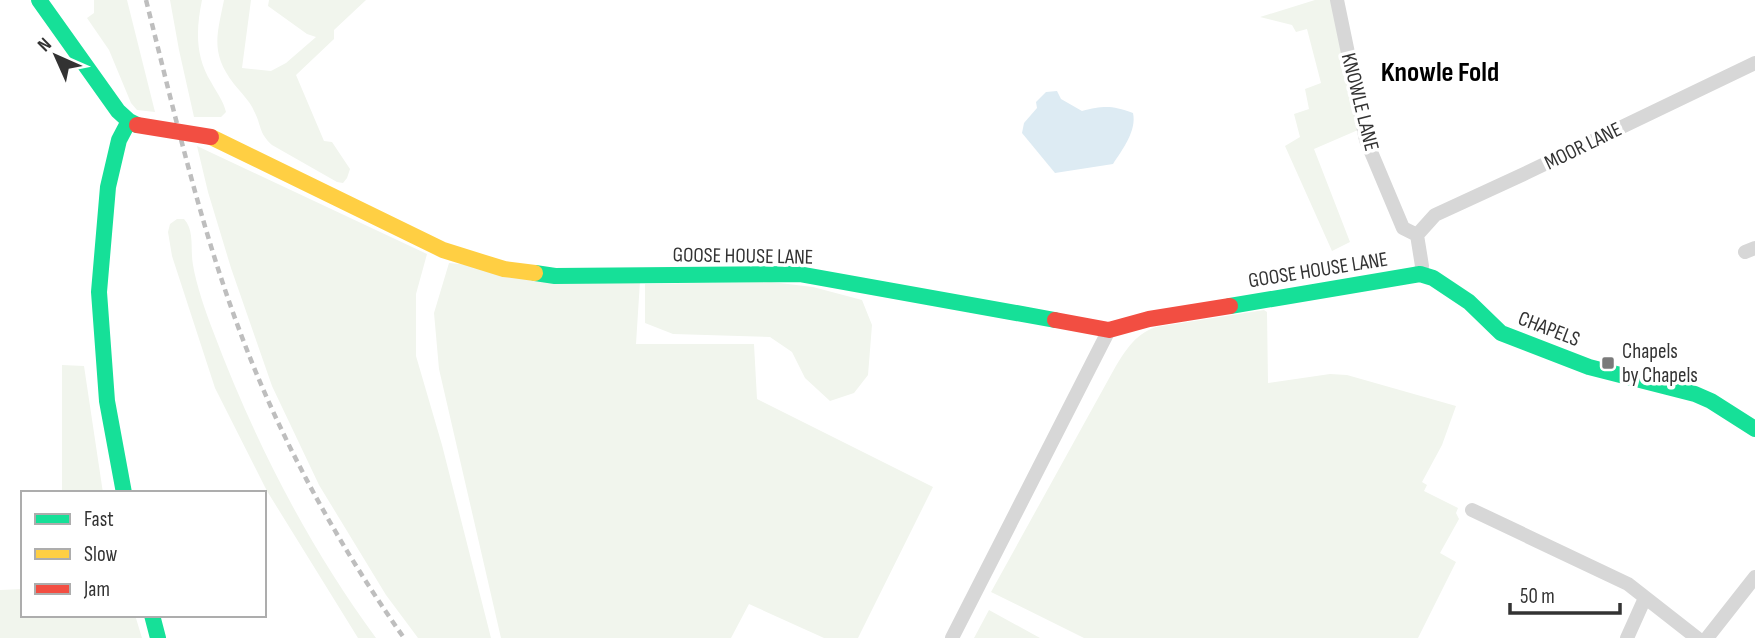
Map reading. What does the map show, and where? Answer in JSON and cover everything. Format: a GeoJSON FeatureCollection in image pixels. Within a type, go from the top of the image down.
{"type":"FeatureCollection","features":[{"type":"Feature","properties":{"kind":"street"},"geometry":{"type":"LineString","coordinates":[[39,0],[118,111],[133,123],[119,140],[108,187],[99,292],[107,401],[124,491]]}},
{"type":"Feature","properties":{"kind":"street","name":"KNOWLE LANE"},"geometry":{"type":"LineString","coordinates":[[1337,0],[1366,140],[1403,229],[1417,235]]}},
{"type":"Feature","properties":{"kind":"street","name":"MOOR LANE"},"geometry":{"type":"LineString","coordinates":[[1417,235],[1435,215],[1755,63]]}},
{"type":"Feature","properties":{"kind":"street","name":"GOOSE HOUSE LANE"},"geometry":{"type":"LineString","coordinates":[[133,123],[211,137],[443,250],[504,270],[555,276],[799,274],[1109,330],[1149,319],[1420,274]]}},
{"type":"Feature","properties":{"kind":"street"},"geometry":{"type":"LineString","coordinates":[[1417,235],[1422,266],[1420,274]]}},
{"type":"Feature","properties":{"kind":"street","name":"CHAPELS"},"geometry":{"type":"LineString","coordinates":[[1420,274],[1433,278],[1469,302],[1501,333],[1589,367],[1695,394],[1755,429]]}},
{"type":"Feature","properties":{"kind":"street"},"geometry":{"type":"LineString","coordinates":[[953,638],[1109,330]]}},
{"type":"Feature","properties":{"kind":"street"},"geometry":{"type":"LineString","coordinates":[[1472,510],[1628,583],[1698,638]]}},
{"type":"Feature","properties":{"kind":"street"},"geometry":{"type":"LineString","coordinates":[[1707,638],[1755,577]]}},
{"type":"Feature","properties":{"kind":"street"},"geometry":{"type":"LineString","coordinates":[[1627,638],[1645,598]]}},
{"type":"Feature","properties":{"kind":"street"},"geometry":{"type":"LineString","coordinates":[[153,617],[159,638]]}},
{"type":"Feature","properties":{"kind":"shaded area"},"geometry":{"type":"Polygon","coordinates":[[[94,0],[127,0],[155,112],[137,110],[131,103],[109,50],[87,18],[94,13],[94,0]]]}},
{"type":"Feature","properties":{"kind":"shaded area"},"geometry":{"type":"Polygon","coordinates":[[[170,0],[202,0],[198,32],[200,52],[206,72],[225,108],[226,112],[221,117],[194,117],[170,0]]]}},
{"type":"Feature","properties":{"kind":"shaded area"},"geometry":{"type":"Polygon","coordinates":[[[224,0],[251,0],[242,68],[271,71],[286,63],[316,37],[307,34],[268,6],[269,0],[366,0],[334,30],[334,39],[296,75],[324,141],[332,142],[350,169],[343,183],[272,145],[264,136],[252,107],[226,73],[218,53],[218,34],[224,0]]]}},
{"type":"Feature","properties":{"kind":"shaded area"},"geometry":{"type":"Polygon","coordinates":[[[1315,0],[1332,0],[1358,130],[1314,149],[1350,242],[1332,251],[1285,146],[1300,137],[1294,114],[1309,109],[1305,89],[1321,83],[1307,29],[1296,32],[1292,25],[1260,17],[1315,0]]]}},
{"type":"Feature","properties":{"kind":"shaded area"},"geometry":{"type":"Polygon","coordinates":[[[1057,91],[1061,99],[1082,111],[1107,107],[1133,113],[1131,133],[1113,164],[1055,173],[1022,133],[1024,123],[1037,108],[1036,102],[1046,92],[1057,91]]]}},
{"type":"Feature","properties":{"kind":"shaded area"},"geometry":{"type":"Polygon","coordinates":[[[197,146],[427,254],[416,294],[416,356],[442,445],[491,638],[418,638],[386,595],[319,485],[272,386],[231,268],[197,146]]]}},
{"type":"Feature","properties":{"kind":"shaded area"},"geometry":{"type":"Polygon","coordinates":[[[177,219],[184,219],[190,229],[193,265],[204,307],[264,451],[327,566],[376,638],[358,638],[267,491],[215,388],[172,256],[168,232],[170,224],[177,219]]]}},
{"type":"Feature","properties":{"kind":"shaded area"},"geometry":{"type":"Polygon","coordinates":[[[449,263],[640,281],[636,344],[754,344],[757,399],[933,487],[858,638],[824,638],[749,604],[731,638],[501,638],[439,369],[434,313],[449,263]]]}},
{"type":"Feature","properties":{"kind":"shaded area"},"geometry":{"type":"Polygon","coordinates":[[[771,282],[813,287],[862,300],[872,325],[868,375],[854,393],[830,401],[805,378],[792,352],[770,337],[673,334],[645,323],[645,284],[771,282]]]}},
{"type":"Feature","properties":{"kind":"shaded area"},"geometry":{"type":"Polygon","coordinates":[[[1264,310],[1267,312],[1268,383],[1330,374],[1347,375],[1456,406],[1442,445],[1422,482],[1427,485],[1424,491],[1458,508],[1456,513],[1459,519],[1440,553],[1456,562],[1418,638],[1084,638],[991,592],[1112,373],[1135,340],[1156,327],[1264,310]]]}},
{"type":"Feature","properties":{"kind":"shaded area"},"geometry":{"type":"Polygon","coordinates":[[[62,365],[84,366],[103,491],[62,491],[62,365]]]}},
{"type":"Feature","properties":{"kind":"shaded area"},"geometry":{"type":"Polygon","coordinates":[[[21,589],[21,617],[136,617],[142,638],[0,638],[0,590],[21,589]]]}},
{"type":"Feature","properties":{"kind":"shaded area"},"geometry":{"type":"Polygon","coordinates":[[[989,610],[1040,638],[974,638],[989,610]]]}},
{"type":"Feature","properties":{"kind":"railway"},"geometry":{"type":"LineString","coordinates":[[146,0],[198,202],[222,282],[252,363],[289,445],[331,524],[404,638]]}},
{"type":"Feature","properties":{"kind":"traffic: fast"},"geometry":{"type":"LineString","coordinates":[[39,0],[118,111],[137,125]]}},
{"type":"Feature","properties":{"kind":"traffic: fast"},"geometry":{"type":"LineString","coordinates":[[124,491],[107,401],[99,292],[108,187],[119,140],[129,121]]}},
{"type":"Feature","properties":{"kind":"traffic: fast"},"geometry":{"type":"LineString","coordinates":[[535,273],[555,276],[799,274],[1055,320]]}},
{"type":"Feature","properties":{"kind":"traffic: fast"},"geometry":{"type":"LineString","coordinates":[[1230,306],[1420,274],[1433,278],[1469,302],[1501,333],[1589,367],[1695,394],[1755,429]]}},
{"type":"Feature","properties":{"kind":"traffic: fast"},"geometry":{"type":"LineString","coordinates":[[153,617],[158,638]]}},
{"type":"Feature","properties":{"kind":"traffic: slow"},"geometry":{"type":"LineString","coordinates":[[211,137],[443,250],[504,269],[535,273]]}},
{"type":"Feature","properties":{"kind":"traffic: jam"},"geometry":{"type":"LineString","coordinates":[[137,125],[211,137]]}},
{"type":"Feature","properties":{"kind":"traffic: jam"},"geometry":{"type":"LineString","coordinates":[[1055,320],[1109,330],[1149,319],[1230,306]]}},
{"type":"Feature","properties":{"kind":"place","name":"Chapels by Chapels"},"geometry":{"type":"Point","coordinates":[1608,363]}},
{"type":"Feature","properties":{"kind":"district","name":"Knowle Fold"},"geometry":{"type":"Point","coordinates":[1440,72]}}]}
